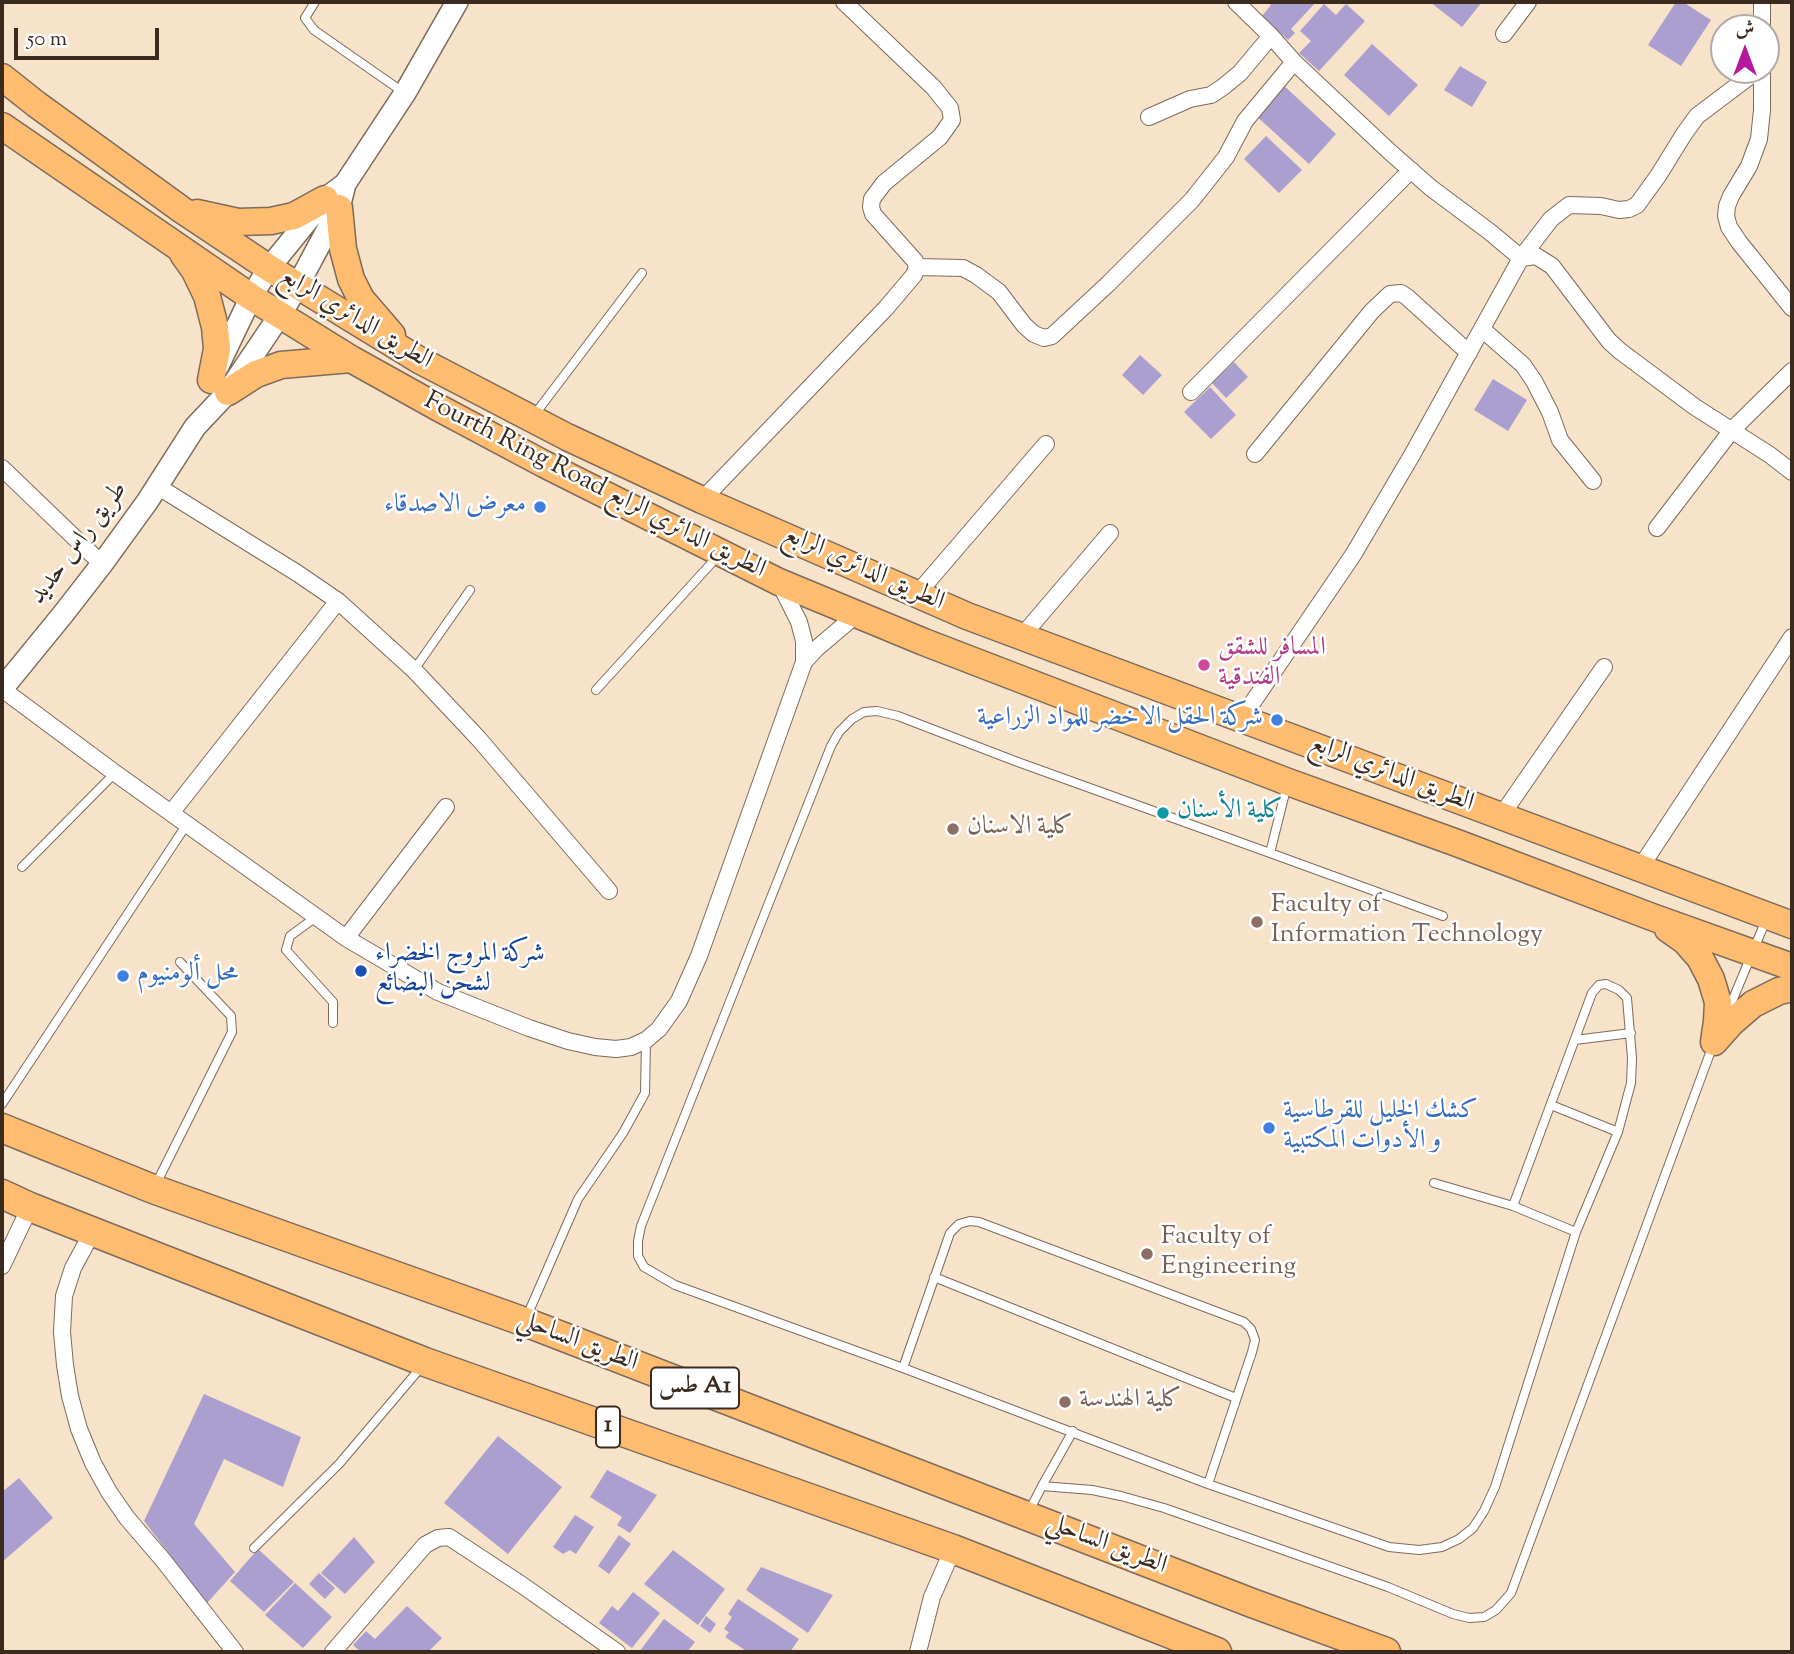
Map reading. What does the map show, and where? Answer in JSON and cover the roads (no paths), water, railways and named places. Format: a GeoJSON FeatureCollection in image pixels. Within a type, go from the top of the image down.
{"type":"FeatureCollection","features":[{"type":"Feature","properties":{"kind":"highway","name":"الطريق الساحلي"},"geometry":{"type":"LineString","coordinates":[[2,1128],[153,1189],[525,1322],[1386,1652]]}},
{"type":"Feature","properties":{"kind":"highway","name":"1"},"geometry":{"type":"LineString","coordinates":[[11,1203],[93,1230],[425,1362],[953,1549],[1217,1652]]}},
{"type":"Feature","properties":{"kind":"main road","name":"الطريق الدائري الرابع"},"geometry":{"type":"LineString","coordinates":[[2,77],[182,210],[269,268],[419,360],[531,420],[967,616],[1780,921]]}},
{"type":"Feature","properties":{"kind":"main road","name":"Fourth Ring Road الطريق الدائري الرابع"},"geometry":{"type":"LineString","coordinates":[[2,126],[251,297],[351,359],[439,408],[779,582],[1035,686]]}},
{"type":"Feature","properties":{"kind":"main road"},"geometry":{"type":"LineString","coordinates":[[182,210],[238,222],[271,221],[294,216],[337,197],[343,249],[351,279],[361,299],[388,331],[419,360]]}},
{"type":"Feature","properties":{"kind":"main road"},"geometry":{"type":"LineString","coordinates":[[181,249],[206,296],[215,327],[220,386],[281,365],[351,359]]}},
{"type":"Feature","properties":{"kind":"main road","name":"الطريق الدائري الرابع"},"geometry":{"type":"LineString","coordinates":[[1035,686],[1792,967]]}},
{"type":"Feature","properties":{"kind":"main road"},"geometry":{"type":"LineString","coordinates":[[1652,917],[1685,941],[1700,958],[1711,979],[1718,1002],[1714,1042]]}},
{"type":"Feature","properties":{"kind":"main road"},"geometry":{"type":"LineString","coordinates":[[1714,1042],[1753,1003],[1792,988]]}},
{"type":"Feature","properties":{"kind":"street","name":"طريق راس حديد"},"geometry":{"type":"LineString","coordinates":[[2,689],[102,564],[157,486],[220,386],[280,315],[298,285],[337,197],[405,93],[457,2]]}},
{"type":"Feature","properties":{"kind":"street"},"geometry":{"type":"LineString","coordinates":[[702,499],[886,308],[914,275],[917,267],[915,261],[873,214],[872,199],[884,183],[940,137],[951,120],[950,108],[934,88],[844,2]]}},
{"type":"Feature","properties":{"kind":"street"},"geometry":{"type":"LineString","coordinates":[[1236,2],[1294,62],[1411,170],[1521,258],[1536,256],[1552,266],[1609,341],[1620,351],[1695,407],[1792,472]]}},
{"type":"Feature","properties":{"kind":"street"},"geometry":{"type":"LineString","coordinates":[[1504,34],[1528,2]]}},
{"type":"Feature","properties":{"kind":"street"},"geometry":{"type":"LineString","coordinates":[[1149,117],[1223,87],[1240,73],[1271,36]]}},
{"type":"Feature","properties":{"kind":"street"},"geometry":{"type":"LineString","coordinates":[[917,267],[963,268],[999,292],[1034,334],[1044,338],[1052,336],[1192,200],[1226,157],[1245,121],[1294,62]]}},
{"type":"Feature","properties":{"kind":"street"},"geometry":{"type":"LineString","coordinates":[[1242,719],[1353,555],[1412,455],[1521,258],[1551,219],[1569,205],[1601,206],[1619,210],[1637,205],[1697,116],[1741,84]]}},
{"type":"Feature","properties":{"kind":"street"},"geometry":{"type":"LineString","coordinates":[[1761,84],[1762,110],[1759,139],[1749,166],[1731,196],[1726,216],[1729,227],[1739,242],[1792,308]]}},
{"type":"Feature","properties":{"kind":"street"},"geometry":{"type":"LineString","coordinates":[[1191,392],[1411,170]]}},
{"type":"Feature","properties":{"kind":"street","name":"طريق راس حديد"},"geometry":{"type":"LineString","coordinates":[[220,386],[251,297],[269,268],[337,197]]}},
{"type":"Feature","properties":{"kind":"street"},"geometry":{"type":"LineString","coordinates":[[1255,454],[1372,311],[1390,294],[1401,293],[1407,297],[1469,353]]}},
{"type":"Feature","properties":{"kind":"street"},"geometry":{"type":"LineString","coordinates":[[1482,329],[1523,365],[1550,411],[1560,440],[1593,481]]}},
{"type":"Feature","properties":{"kind":"street"},"geometry":{"type":"LineString","coordinates":[[1657,528],[1732,430],[1792,371]]}},
{"type":"Feature","properties":{"kind":"street"},"geometry":{"type":"LineString","coordinates":[[917,594],[1046,444]]}},
{"type":"Feature","properties":{"kind":"street"},"geometry":{"type":"LineString","coordinates":[[2,468],[102,564]]}},
{"type":"Feature","properties":{"kind":"street"},"geometry":{"type":"LineString","coordinates":[[157,486],[338,601],[414,670],[478,738],[609,891]]}},
{"type":"Feature","properties":{"kind":"street"},"geometry":{"type":"LineString","coordinates":[[1022,636],[1110,533]]}},
{"type":"Feature","properties":{"kind":"street"},"geometry":{"type":"LineString","coordinates":[[2,689],[346,938],[438,992],[568,1041],[616,1049],[631,1047],[646,1040],[659,1029],[679,1001],[699,956],[804,662],[804,641],[799,622],[779,582]]}},
{"type":"Feature","properties":{"kind":"street"},"geometry":{"type":"LineString","coordinates":[[172,813],[338,601]]}},
{"type":"Feature","properties":{"kind":"street"},"geometry":{"type":"LineString","coordinates":[[804,662],[856,615]]}},
{"type":"Feature","properties":{"kind":"street"},"geometry":{"type":"LineString","coordinates":[[1640,868],[1792,637]]}},
{"type":"Feature","properties":{"kind":"street"},"geometry":{"type":"LineString","coordinates":[[1501,816],[1604,667]]}},
{"type":"Feature","properties":{"kind":"street"},"geometry":{"type":"LineString","coordinates":[[346,938],[446,807]]}},
{"type":"Feature","properties":{"kind":"street"},"geometry":{"type":"LineString","coordinates":[[2,1266],[11,1203]]}},
{"type":"Feature","properties":{"kind":"street"},"geometry":{"type":"LineString","coordinates":[[93,1230],[73,1268],[64,1296],[62,1332],[65,1365],[79,1429],[108,1492],[235,1652]]}},
{"type":"Feature","properties":{"kind":"street"},"geometry":{"type":"LineString","coordinates":[[332,1652],[425,1545],[449,1536],[617,1652]]}},
{"type":"Feature","properties":{"kind":"street"},"geometry":{"type":"LineString","coordinates":[[918,1652],[932,1597],[953,1549]]}},
{"type":"Feature","properties":{"kind":"lane"},"geometry":{"type":"LineString","coordinates":[[315,2],[305,18],[314,30],[405,93]]}},
{"type":"Feature","properties":{"kind":"lane"},"geometry":{"type":"LineString","coordinates":[[531,420],[642,272]]}},
{"type":"Feature","properties":{"kind":"lane"},"geometry":{"type":"LineString","coordinates":[[596,690],[721,552]]}},
{"type":"Feature","properties":{"kind":"lane"},"geometry":{"type":"LineString","coordinates":[[414,670],[470,590]]}},
{"type":"Feature","properties":{"kind":"lane"},"geometry":{"type":"LineString","coordinates":[[1443,916],[898,716],[877,711],[864,712],[839,732],[831,746],[641,1226],[638,1256],[644,1267],[675,1285],[1073,1431],[1208,1484],[1389,1547],[1419,1550],[1442,1546],[1459,1539],[1473,1528],[1494,1487],[1576,1232],[1618,1132],[1631,1083],[1631,1032],[1627,998],[1619,990],[1602,984],[1595,987],[1592,993],[1513,1206]]}},
{"type":"Feature","properties":{"kind":"lane"},"geometry":{"type":"LineString","coordinates":[[22,867],[115,773]]}},
{"type":"Feature","properties":{"kind":"lane"},"geometry":{"type":"LineString","coordinates":[[1270,853],[1288,782]]}},
{"type":"Feature","properties":{"kind":"lane"},"geometry":{"type":"LineString","coordinates":[[2,1104],[187,824]]}},
{"type":"Feature","properties":{"kind":"lane"},"geometry":{"type":"LineString","coordinates":[[316,917],[290,936],[286,950],[333,1002],[333,1023]]}},
{"type":"Feature","properties":{"kind":"lane"},"geometry":{"type":"LineString","coordinates":[[1042,1486],[1102,1492],[1164,1508],[1388,1587],[1453,1614],[1469,1618],[1484,1617],[1496,1610],[1511,1593],[1714,1042],[1753,953],[1780,921]]}},
{"type":"Feature","properties":{"kind":"lane"},"geometry":{"type":"LineString","coordinates":[[153,1189],[232,1032],[231,1016],[180,962]]}},
{"type":"Feature","properties":{"kind":"lane"},"geometry":{"type":"LineString","coordinates":[[1575,1040],[1631,1032]]}},
{"type":"Feature","properties":{"kind":"lane"},"geometry":{"type":"LineString","coordinates":[[525,1322],[578,1199],[645,1093],[646,1040]]}},
{"type":"Feature","properties":{"kind":"lane"},"geometry":{"type":"LineString","coordinates":[[1551,1105],[1618,1132]]}},
{"type":"Feature","properties":{"kind":"lane"},"geometry":{"type":"LineString","coordinates":[[1434,1183],[1513,1206],[1576,1232]]}},
{"type":"Feature","properties":{"kind":"lane"},"geometry":{"type":"LineString","coordinates":[[903,1368],[950,1233],[959,1224],[970,1220],[1244,1322],[1251,1329],[1255,1340],[1208,1484]]}},
{"type":"Feature","properties":{"kind":"lane"},"geometry":{"type":"LineString","coordinates":[[934,1277],[1236,1398]]}},
{"type":"Feature","properties":{"kind":"lane"},"geometry":{"type":"LineString","coordinates":[[254,1548],[339,1464],[425,1362]]}},
{"type":"Feature","properties":{"kind":"lane"},"geometry":{"type":"LineString","coordinates":[[1027,1516],[1073,1431]]}},
{"type":"Feature","properties":{"kind":"place","name":"معرض الاصدقاء"},"geometry":{"type":"Point","coordinates":[540,507]}},
{"type":"Feature","properties":{"kind":"place","name":"المسافر للشقق الفندقية"},"geometry":{"type":"Point","coordinates":[1204,665]}},
{"type":"Feature","properties":{"kind":"place","name":"شركة الحقل الاخضر للمواد الزراعية"},"geometry":{"type":"Point","coordinates":[1277,720]}},
{"type":"Feature","properties":{"kind":"place","name":"كلية الأسنان"},"geometry":{"type":"Point","coordinates":[1163,813]}},
{"type":"Feature","properties":{"kind":"place","name":"كلية الاسنان"},"geometry":{"type":"Point","coordinates":[953,829]}},
{"type":"Feature","properties":{"kind":"place","name":"Faculty of Information Technology"},"geometry":{"type":"Point","coordinates":[1257,922]}},
{"type":"Feature","properties":{"kind":"place","name":"شركة المروج الخضراء لشحن البضائع"},"geometry":{"type":"Point","coordinates":[361,971]}},
{"type":"Feature","properties":{"kind":"place","name":"محل ألومنيوم"},"geometry":{"type":"Point","coordinates":[123,976]}},
{"type":"Feature","properties":{"kind":"place","name":"كشك الخليل للقرطاسية و الأدوات المكتبية"},"geometry":{"type":"Point","coordinates":[1269,1128]}},
{"type":"Feature","properties":{"kind":"place","name":"Faculty of Engineering"},"geometry":{"type":"Point","coordinates":[1147,1254]}},
{"type":"Feature","properties":{"kind":"place","name":"كلية الهندسة"},"geometry":{"type":"Point","coordinates":[1065,1402]}}]}
